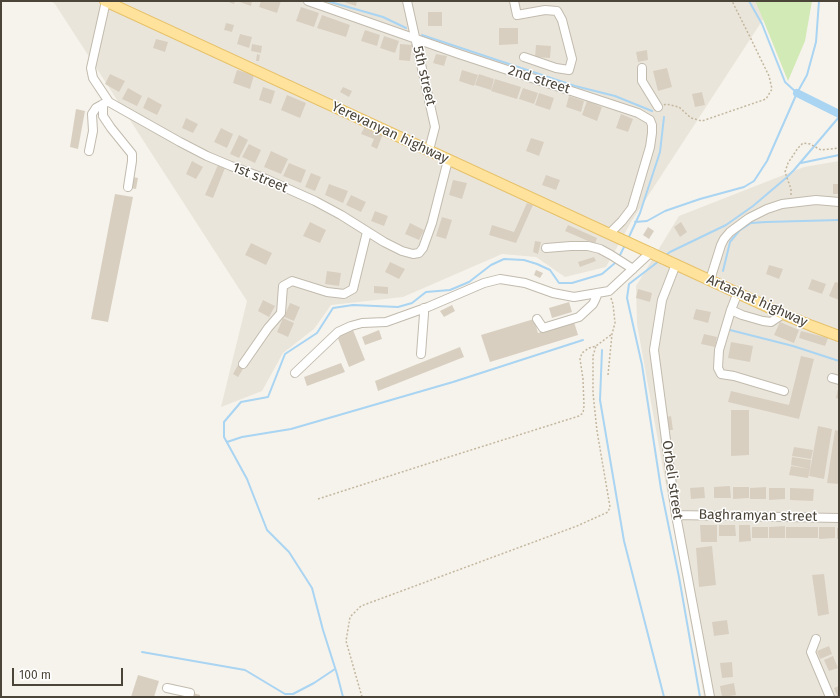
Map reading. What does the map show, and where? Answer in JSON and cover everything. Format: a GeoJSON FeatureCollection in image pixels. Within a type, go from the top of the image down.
{"type":"FeatureCollection","features":[{"type":"Feature","properties":{"kind":"main road","name":"Yerevanyan highway"},"geometry":{"type":"LineString","coordinates":[[106,1],[676,264]]}},
{"type":"Feature","properties":{"kind":"main road","name":"Artashat highway"},"geometry":{"type":"LineString","coordinates":[[676,264],[783,314],[839,336]]}},
{"type":"Feature","properties":{"kind":"street","name":"1st street"},"geometry":{"type":"LineString","coordinates":[[106,1],[90,68],[93,78],[106,103],[207,156],[266,179],[315,201],[402,251],[413,254],[419,253],[423,248],[448,160]]}},
{"type":"Feature","properties":{"kind":"street","name":"2nd street"},"geometry":{"type":"LineString","coordinates":[[308,1],[459,54],[638,113],[650,120],[652,125],[650,147],[632,208],[610,234]]}},
{"type":"Feature","properties":{"kind":"street","name":"5th street"},"geometry":{"type":"LineString","coordinates":[[407,1],[435,127],[429,150]]}},
{"type":"Feature","properties":{"kind":"street"},"geometry":{"type":"LineString","coordinates":[[514,1],[517,15],[545,10],[557,11],[562,20],[572,59],[569,70],[556,68],[524,56]]}},
{"type":"Feature","properties":{"kind":"street"},"geometry":{"type":"LineString","coordinates":[[642,68],[642,81],[658,107]]}},
{"type":"Feature","properties":{"kind":"street"},"geometry":{"type":"LineString","coordinates":[[89,151],[93,131],[92,114],[96,108],[106,103]]}},
{"type":"Feature","properties":{"kind":"street"},"geometry":{"type":"LineString","coordinates":[[106,103],[103,116],[132,154],[128,187]]}},
{"type":"Feature","properties":{"kind":"street"},"geometry":{"type":"LineString","coordinates":[[710,280],[720,245],[730,232],[749,218],[767,209],[791,202],[816,200],[839,202]]}},
{"type":"Feature","properties":{"kind":"street"},"geometry":{"type":"LineString","coordinates":[[243,364],[268,328],[281,313],[283,286],[292,281],[327,292],[344,294],[353,289],[367,232]]}},
{"type":"Feature","properties":{"kind":"street"},"geometry":{"type":"LineString","coordinates":[[546,248],[588,246],[600,249],[633,269]]}},
{"type":"Feature","properties":{"kind":"street"},"geometry":{"type":"LineString","coordinates":[[295,373],[338,332],[351,326],[362,323],[386,322],[484,283],[500,279],[525,283],[552,294],[574,297],[609,291],[651,252]]}},
{"type":"Feature","properties":{"kind":"street","name":"Orbeli street"},"geometry":{"type":"LineString","coordinates":[[676,264],[662,300],[654,350],[676,515],[710,697]]}},
{"type":"Feature","properties":{"kind":"street"},"geometry":{"type":"LineString","coordinates":[[738,292],[719,350],[718,368],[721,374],[734,376],[784,391]]}},
{"type":"Feature","properties":{"kind":"street"},"geometry":{"type":"LineString","coordinates":[[537,319],[543,328],[579,317],[593,304],[598,293]]}},
{"type":"Feature","properties":{"kind":"street"},"geometry":{"type":"LineString","coordinates":[[421,354],[424,308]]}},
{"type":"Feature","properties":{"kind":"street"},"geometry":{"type":"LineString","coordinates":[[731,310],[763,322],[771,322],[783,314]]}},
{"type":"Feature","properties":{"kind":"street","name":"Baghramyan street"},"geometry":{"type":"LineString","coordinates":[[676,515],[839,518]]}},
{"type":"Feature","properties":{"kind":"street"},"geometry":{"type":"LineString","coordinates":[[816,640],[811,652],[830,697]]}},
{"type":"Feature","properties":{"kind":"street"},"geometry":{"type":"LineString","coordinates":[[167,688],[190,693],[189,697]]}},
{"type":"Feature","properties":{"kind":"path"},"geometry":{"type":"LineString","coordinates":[[658,107],[666,104],[679,107],[691,118],[702,121],[766,99],[772,89],[769,76],[732,1]]}},
{"type":"Feature","properties":{"kind":"path"},"geometry":{"type":"LineString","coordinates":[[791,202],[791,189],[785,172],[788,163],[798,148],[803,143],[810,144],[821,150],[839,148]]}},
{"type":"Feature","properties":{"kind":"path"},"geometry":{"type":"LineString","coordinates":[[608,375],[614,324],[613,304],[609,291]]}},
{"type":"Feature","properties":{"kind":"path"},"geometry":{"type":"LineString","coordinates":[[318,499],[579,416],[583,413],[584,406],[583,379],[580,359],[582,353],[589,348],[596,346],[612,334]]}},
{"type":"Feature","properties":{"kind":"path"},"geometry":{"type":"LineString","coordinates":[[362,697],[346,641],[350,617],[360,606],[577,526],[608,512],[610,507],[597,431],[593,393],[593,356],[596,346]]}},
{"type":"Feature","properties":{"kind":"shaded area"},"geometry":{"type":"Polygon","coordinates":[[[51,1],[775,1],[631,222],[606,267],[565,277],[536,257],[502,254],[403,297],[331,305],[314,329],[283,353],[262,391],[221,407],[247,301],[55,4],[51,1]]]}},
{"type":"Feature","properties":{"kind":"shaded area"},"geometry":{"type":"Polygon","coordinates":[[[839,161],[839,697],[704,697],[637,324],[636,286],[679,216],[804,167],[839,161]]]}},
{"type":"Feature","properties":{"kind":"green space"},"geometry":{"type":"Polygon","coordinates":[[[755,1],[812,1],[805,41],[788,81],[758,7],[755,1]]]}},
{"type":"Feature","properties":{"kind":"building"},"geometry":{"type":"Polygon","coordinates":[[[226,1],[235,1],[234,4],[226,1]]]}},
{"type":"Feature","properties":{"kind":"building"},"geometry":{"type":"Polygon","coordinates":[[[237,1],[252,1],[251,6],[237,1]]]}},
{"type":"Feature","properties":{"kind":"building"},"geometry":{"type":"Polygon","coordinates":[[[261,1],[281,1],[277,13],[259,7],[261,1]]]}},
{"type":"Feature","properties":{"kind":"building"},"geometry":{"type":"Polygon","coordinates":[[[341,1],[357,1],[356,6],[341,1]]]}},
{"type":"Feature","properties":{"kind":"building"},"geometry":{"type":"Polygon","coordinates":[[[301,7],[319,13],[314,27],[296,21],[301,7]]]}},
{"type":"Feature","properties":{"kind":"building"},"geometry":{"type":"Polygon","coordinates":[[[428,12],[442,12],[442,26],[428,26],[428,12]]]}},
{"type":"Feature","properties":{"kind":"building"},"geometry":{"type":"Polygon","coordinates":[[[322,15],[350,25],[346,37],[317,28],[322,15]]]}},
{"type":"Feature","properties":{"kind":"building"},"geometry":{"type":"Polygon","coordinates":[[[226,23],[234,25],[232,32],[224,30],[226,23]]]}},
{"type":"Feature","properties":{"kind":"building"},"geometry":{"type":"Polygon","coordinates":[[[499,28],[518,28],[518,44],[499,45],[499,28]]]}},
{"type":"Feature","properties":{"kind":"building"},"geometry":{"type":"Polygon","coordinates":[[[365,30],[380,35],[377,46],[361,41],[365,30]]]}},
{"type":"Feature","properties":{"kind":"building"},"geometry":{"type":"Polygon","coordinates":[[[240,34],[252,37],[249,48],[237,44],[240,34]]]}},
{"type":"Feature","properties":{"kind":"building"},"geometry":{"type":"Polygon","coordinates":[[[384,36],[399,41],[395,53],[380,48],[384,36]]]}},
{"type":"Feature","properties":{"kind":"building"},"geometry":{"type":"Polygon","coordinates":[[[156,39],[168,42],[165,52],[153,48],[156,39]]]}},
{"type":"Feature","properties":{"kind":"building"},"geometry":{"type":"Polygon","coordinates":[[[252,44],[262,46],[261,53],[251,51],[252,44]]]}},
{"type":"Feature","properties":{"kind":"building"},"geometry":{"type":"Polygon","coordinates":[[[400,44],[412,45],[410,61],[399,60],[400,44]]]}},
{"type":"Feature","properties":{"kind":"building"},"geometry":{"type":"Polygon","coordinates":[[[536,45],[551,46],[550,58],[535,57],[536,45]]]}},
{"type":"Feature","properties":{"kind":"building"},"geometry":{"type":"Polygon","coordinates":[[[647,50],[648,60],[638,62],[636,52],[647,50]]]}},
{"type":"Feature","properties":{"kind":"building"},"geometry":{"type":"Polygon","coordinates":[[[257,54],[260,55],[259,61],[256,61],[257,54]]]}},
{"type":"Feature","properties":{"kind":"building"},"geometry":{"type":"Polygon","coordinates":[[[436,54],[447,56],[444,66],[433,63],[436,54]]]}},
{"type":"Feature","properties":{"kind":"building"},"geometry":{"type":"Polygon","coordinates":[[[667,68],[672,87],[658,91],[653,71],[667,68]]]}},
{"type":"Feature","properties":{"kind":"building"},"geometry":{"type":"Polygon","coordinates":[[[237,70],[254,75],[250,89],[233,83],[237,70]]]}},
{"type":"Feature","properties":{"kind":"building"},"geometry":{"type":"Polygon","coordinates":[[[462,70],[478,75],[474,86],[459,81],[462,70]]]}},
{"type":"Feature","properties":{"kind":"building"},"geometry":{"type":"Polygon","coordinates":[[[110,74],[125,81],[119,92],[105,84],[110,74]]]}},
{"type":"Feature","properties":{"kind":"building"},"geometry":{"type":"Polygon","coordinates":[[[479,74],[494,79],[491,90],[475,85],[479,74]]]}},
{"type":"Feature","properties":{"kind":"building"},"geometry":{"type":"Polygon","coordinates":[[[495,79],[521,87],[517,99],[491,91],[495,79]]]}},
{"type":"Feature","properties":{"kind":"building"},"geometry":{"type":"Polygon","coordinates":[[[263,87],[275,91],[271,104],[259,100],[263,87]]]}},
{"type":"Feature","properties":{"kind":"building"},"geometry":{"type":"Polygon","coordinates":[[[343,87],[352,91],[349,97],[340,92],[343,87]]]}},
{"type":"Feature","properties":{"kind":"building"},"geometry":{"type":"Polygon","coordinates":[[[128,88],[142,96],[137,106],[122,99],[128,88]]]}},
{"type":"Feature","properties":{"kind":"building"},"geometry":{"type":"Polygon","coordinates":[[[523,88],[538,93],[534,104],[519,99],[523,88]]]}},
{"type":"Feature","properties":{"kind":"building"},"geometry":{"type":"Polygon","coordinates":[[[702,92],[705,105],[695,107],[692,94],[702,92]]]}},
{"type":"Feature","properties":{"kind":"building"},"geometry":{"type":"Polygon","coordinates":[[[539,93],[554,98],[550,110],[535,105],[539,93]]]}},
{"type":"Feature","properties":{"kind":"building"},"geometry":{"type":"Polygon","coordinates":[[[287,95],[306,103],[300,118],[281,110],[287,95]]]}},
{"type":"Feature","properties":{"kind":"building"},"geometry":{"type":"Polygon","coordinates":[[[569,96],[584,101],[581,112],[566,107],[569,96]]]}},
{"type":"Feature","properties":{"kind":"building"},"geometry":{"type":"Polygon","coordinates":[[[148,97],[162,105],[157,115],[143,108],[148,97]]]}},
{"type":"Feature","properties":{"kind":"building"},"geometry":{"type":"Polygon","coordinates":[[[587,101],[602,107],[597,121],[582,115],[587,101]]]}},
{"type":"Feature","properties":{"kind":"building"},"geometry":{"type":"Polygon","coordinates":[[[76,109],[85,111],[78,149],[70,147],[76,109]]]}},
{"type":"Feature","properties":{"kind":"building"},"geometry":{"type":"Polygon","coordinates":[[[621,114],[633,119],[628,132],[616,128],[621,114]]]}},
{"type":"Feature","properties":{"kind":"building"},"geometry":{"type":"Polygon","coordinates":[[[186,118],[198,124],[193,133],[182,128],[186,118]]]}},
{"type":"Feature","properties":{"kind":"building"},"geometry":{"type":"Polygon","coordinates":[[[365,126],[383,134],[377,149],[371,146],[374,139],[361,134],[365,126]]]}},
{"type":"Feature","properties":{"kind":"building"},"geometry":{"type":"Polygon","coordinates":[[[221,128],[233,134],[227,148],[214,142],[221,128]]]}},
{"type":"Feature","properties":{"kind":"building"},"geometry":{"type":"Polygon","coordinates":[[[239,135],[248,140],[239,158],[230,154],[239,135]]]}},
{"type":"Feature","properties":{"kind":"building"},"geometry":{"type":"Polygon","coordinates":[[[531,138],[544,142],[539,156],[526,151],[531,138]]]}},
{"type":"Feature","properties":{"kind":"building"},"geometry":{"type":"Polygon","coordinates":[[[249,144],[261,150],[255,163],[242,157],[249,144]]]}},
{"type":"Feature","properties":{"kind":"building"},"geometry":{"type":"Polygon","coordinates":[[[271,151],[288,159],[281,174],[264,167],[271,151]]]}},
{"type":"Feature","properties":{"kind":"building"},"geometry":{"type":"Polygon","coordinates":[[[192,161],[203,167],[196,179],[186,174],[192,161]]]}},
{"type":"Feature","properties":{"kind":"building"},"geometry":{"type":"Polygon","coordinates":[[[289,163],[306,170],[301,183],[283,176],[289,163]]]}},
{"type":"Feature","properties":{"kind":"building"},"geometry":{"type":"Polygon","coordinates":[[[218,165],[225,168],[213,198],[205,195],[218,165]]]}},
{"type":"Feature","properties":{"kind":"building"},"geometry":{"type":"Polygon","coordinates":[[[311,173],[321,177],[315,191],[305,187],[311,173]]]}},
{"type":"Feature","properties":{"kind":"building"},"geometry":{"type":"Polygon","coordinates":[[[546,175],[560,180],[556,190],[542,185],[546,175]]]}},
{"type":"Feature","properties":{"kind":"building"},"geometry":{"type":"Polygon","coordinates":[[[133,177],[138,178],[136,189],[130,188],[133,177]]]}},
{"type":"Feature","properties":{"kind":"building"},"geometry":{"type":"Polygon","coordinates":[[[453,180],[467,183],[462,199],[449,195],[453,180]]]}},
{"type":"Feature","properties":{"kind":"building"},"geometry":{"type":"Polygon","coordinates":[[[329,184],[348,191],[343,203],[325,195],[329,184]]]}},
{"type":"Feature","properties":{"kind":"building"},"geometry":{"type":"Polygon","coordinates":[[[833,184],[839,184],[839,194],[833,194],[833,184]]]}},
{"type":"Feature","properties":{"kind":"building"},"geometry":{"type":"Polygon","coordinates":[[[115,194],[133,197],[108,322],[91,319],[115,194]]]}},
{"type":"Feature","properties":{"kind":"building"},"geometry":{"type":"Polygon","coordinates":[[[351,195],[366,202],[361,212],[346,205],[351,195]]]}},
{"type":"Feature","properties":{"kind":"building"},"geometry":{"type":"Polygon","coordinates":[[[527,203],[533,205],[516,243],[489,235],[492,225],[514,232],[527,203]]]}},
{"type":"Feature","properties":{"kind":"building"},"geometry":{"type":"Polygon","coordinates":[[[375,211],[388,216],[384,226],[371,221],[375,211]]]}},
{"type":"Feature","properties":{"kind":"building"},"geometry":{"type":"Polygon","coordinates":[[[442,217],[452,220],[446,239],[436,236],[442,217]]]}},
{"type":"Feature","properties":{"kind":"building"},"geometry":{"type":"Polygon","coordinates":[[[310,222],[326,230],[320,243],[303,236],[310,222]]]}},
{"type":"Feature","properties":{"kind":"building"},"geometry":{"type":"Polygon","coordinates":[[[681,222],[687,232],[680,237],[674,227],[681,222]]]}},
{"type":"Feature","properties":{"kind":"building"},"geometry":{"type":"Polygon","coordinates":[[[410,223],[424,230],[419,240],[405,234],[410,223]]]}},
{"type":"Feature","properties":{"kind":"building"},"geometry":{"type":"Polygon","coordinates":[[[568,225],[597,238],[595,244],[565,231],[568,225]]]}},
{"type":"Feature","properties":{"kind":"building"},"geometry":{"type":"Polygon","coordinates":[[[648,227],[654,231],[649,239],[643,235],[648,227]]]}},
{"type":"Feature","properties":{"kind":"building"},"geometry":{"type":"Polygon","coordinates":[[[535,241],[541,242],[538,254],[533,252],[535,241]]]}},
{"type":"Feature","properties":{"kind":"building"},"geometry":{"type":"Polygon","coordinates":[[[251,243],[272,253],[266,265],[245,255],[251,243]]]}},
{"type":"Feature","properties":{"kind":"building"},"geometry":{"type":"Polygon","coordinates":[[[594,257],[596,261],[580,267],[578,262],[594,257]]]}},
{"type":"Feature","properties":{"kind":"building"},"geometry":{"type":"Polygon","coordinates":[[[390,262],[405,269],[399,279],[385,272],[390,262]]]}},
{"type":"Feature","properties":{"kind":"building"},"geometry":{"type":"Polygon","coordinates":[[[769,265],[783,269],[779,279],[766,274],[769,265]]]}},
{"type":"Feature","properties":{"kind":"building"},"geometry":{"type":"Polygon","coordinates":[[[536,270],[543,273],[540,278],[534,275],[536,270]]]}},
{"type":"Feature","properties":{"kind":"building"},"geometry":{"type":"Polygon","coordinates":[[[327,271],[341,273],[339,286],[325,284],[327,271]]]}},
{"type":"Feature","properties":{"kind":"building"},"geometry":{"type":"Polygon","coordinates":[[[812,279],[826,284],[822,294],[808,289],[812,279]]]}},
{"type":"Feature","properties":{"kind":"building"},"geometry":{"type":"Polygon","coordinates":[[[835,282],[839,283],[839,300],[829,296],[835,282]]]}},
{"type":"Feature","properties":{"kind":"building"},"geometry":{"type":"Polygon","coordinates":[[[374,286],[388,287],[388,294],[374,293],[374,286]]]}},
{"type":"Feature","properties":{"kind":"building"},"geometry":{"type":"Polygon","coordinates":[[[638,289],[652,293],[650,302],[636,298],[638,289]]]}},
{"type":"Feature","properties":{"kind":"building"},"geometry":{"type":"Polygon","coordinates":[[[263,300],[275,306],[269,317],[258,311],[263,300]]]}},
{"type":"Feature","properties":{"kind":"building"},"geometry":{"type":"Polygon","coordinates":[[[569,302],[572,312],[552,318],[549,308],[569,302]]]}},
{"type":"Feature","properties":{"kind":"building"},"geometry":{"type":"Polygon","coordinates":[[[290,303],[300,307],[294,321],[284,317],[290,303]]]}},
{"type":"Feature","properties":{"kind":"building"},"geometry":{"type":"Polygon","coordinates":[[[452,305],[455,311],[444,317],[440,311],[452,305]]]}},
{"type":"Feature","properties":{"kind":"building"},"geometry":{"type":"Polygon","coordinates":[[[696,309],[711,312],[708,323],[693,319],[696,309]]]}},
{"type":"Feature","properties":{"kind":"building"},"geometry":{"type":"Polygon","coordinates":[[[283,318],[294,323],[288,337],[277,332],[283,318]]]}},
{"type":"Feature","properties":{"kind":"building"},"geometry":{"type":"Polygon","coordinates":[[[534,319],[538,333],[574,322],[578,335],[490,362],[481,335],[534,319]]]}},
{"type":"Feature","properties":{"kind":"building"},"geometry":{"type":"Polygon","coordinates":[[[780,322],[799,330],[794,343],[774,335],[780,322]]]}},
{"type":"Feature","properties":{"kind":"building"},"geometry":{"type":"Polygon","coordinates":[[[353,330],[365,360],[349,367],[337,336],[353,330]]]}},
{"type":"Feature","properties":{"kind":"building"},"geometry":{"type":"Polygon","coordinates":[[[379,330],[382,339],[365,345],[362,337],[379,330]]]}},
{"type":"Feature","properties":{"kind":"building"},"geometry":{"type":"Polygon","coordinates":[[[801,331],[828,338],[825,346],[799,338],[801,331]]]}},
{"type":"Feature","properties":{"kind":"building"},"geometry":{"type":"Polygon","coordinates":[[[704,334],[717,337],[715,347],[701,344],[704,334]]]}},
{"type":"Feature","properties":{"kind":"building"},"geometry":{"type":"Polygon","coordinates":[[[731,342],[753,346],[750,362],[728,358],[731,342]]]}},
{"type":"Feature","properties":{"kind":"building"},"geometry":{"type":"Polygon","coordinates":[[[460,347],[464,357],[378,391],[375,381],[460,347]]]}},
{"type":"Feature","properties":{"kind":"building"},"geometry":{"type":"Polygon","coordinates":[[[801,356],[814,359],[799,419],[728,402],[731,391],[789,405],[801,356]]]}},
{"type":"Feature","properties":{"kind":"building"},"geometry":{"type":"Polygon","coordinates":[[[341,363],[345,372],[307,386],[304,377],[341,363]]]}},
{"type":"Feature","properties":{"kind":"building"},"geometry":{"type":"Polygon","coordinates":[[[238,365],[243,369],[238,377],[233,374],[238,365]]]}},
{"type":"Feature","properties":{"kind":"building"},"geometry":{"type":"Polygon","coordinates":[[[839,389],[839,399],[836,398],[839,389]]]}},
{"type":"Feature","properties":{"kind":"building"},"geometry":{"type":"Polygon","coordinates":[[[731,410],[749,410],[749,455],[731,456],[731,410]]]}},
{"type":"Feature","properties":{"kind":"building"},"geometry":{"type":"Polygon","coordinates":[[[671,416],[673,430],[669,430],[667,417],[671,416]]]}},
{"type":"Feature","properties":{"kind":"building"},"geometry":{"type":"Polygon","coordinates":[[[818,426],[832,429],[824,479],[809,476],[818,426]]]}},
{"type":"Feature","properties":{"kind":"building"},"geometry":{"type":"Polygon","coordinates":[[[835,430],[839,431],[839,484],[827,483],[835,430]]]}},
{"type":"Feature","properties":{"kind":"building"},"geometry":{"type":"Polygon","coordinates":[[[794,447],[813,450],[811,459],[792,456],[794,447]]]}},
{"type":"Feature","properties":{"kind":"building"},"geometry":{"type":"Polygon","coordinates":[[[792,457],[811,460],[810,469],[791,465],[792,457]]]}},
{"type":"Feature","properties":{"kind":"building"},"geometry":{"type":"Polygon","coordinates":[[[791,466],[810,469],[808,478],[789,475],[791,466]]]}},
{"type":"Feature","properties":{"kind":"building"},"geometry":{"type":"Polygon","coordinates":[[[730,486],[731,498],[714,498],[714,487],[730,486]]]}},
{"type":"Feature","properties":{"kind":"building"},"geometry":{"type":"Polygon","coordinates":[[[704,487],[705,498],[691,499],[690,488],[704,487]]]}},
{"type":"Feature","properties":{"kind":"building"},"geometry":{"type":"Polygon","coordinates":[[[733,487],[749,487],[749,498],[733,499],[733,487]]]}},
{"type":"Feature","properties":{"kind":"building"},"geometry":{"type":"Polygon","coordinates":[[[766,487],[766,499],[750,499],[750,488],[766,487]]]}},
{"type":"Feature","properties":{"kind":"building"},"geometry":{"type":"Polygon","coordinates":[[[769,488],[785,488],[785,499],[769,500],[769,488]]]}},
{"type":"Feature","properties":{"kind":"building"},"geometry":{"type":"Polygon","coordinates":[[[790,488],[814,489],[813,501],[790,500],[790,488]]]}},
{"type":"Feature","properties":{"kind":"building"},"geometry":{"type":"Polygon","coordinates":[[[700,525],[717,525],[717,542],[701,542],[700,525]]]}},
{"type":"Feature","properties":{"kind":"building"},"geometry":{"type":"Polygon","coordinates":[[[719,525],[735,525],[736,536],[719,536],[719,525]]]}},
{"type":"Feature","properties":{"kind":"building"},"geometry":{"type":"Polygon","coordinates":[[[739,525],[750,525],[751,541],[739,542],[739,525]]]}},
{"type":"Feature","properties":{"kind":"building"},"geometry":{"type":"Polygon","coordinates":[[[785,526],[785,538],[769,538],[769,527],[785,526]]]}},
{"type":"Feature","properties":{"kind":"building"},"geometry":{"type":"Polygon","coordinates":[[[752,527],[768,527],[768,538],[752,538],[752,527]]]}},
{"type":"Feature","properties":{"kind":"building"},"geometry":{"type":"Polygon","coordinates":[[[786,527],[818,527],[818,538],[786,538],[786,527]]]}},
{"type":"Feature","properties":{"kind":"building"},"geometry":{"type":"Polygon","coordinates":[[[819,527],[835,527],[835,538],[819,539],[819,527]]]}},
{"type":"Feature","properties":{"kind":"building"},"geometry":{"type":"Polygon","coordinates":[[[837,528],[839,528],[839,539],[837,539],[837,528]]]}},
{"type":"Feature","properties":{"kind":"building"},"geometry":{"type":"Polygon","coordinates":[[[712,546],[716,585],[699,587],[696,548],[712,546]]]}},
{"type":"Feature","properties":{"kind":"building"},"geometry":{"type":"Polygon","coordinates":[[[824,574],[829,614],[818,616],[812,575],[824,574]]]}},
{"type":"Feature","properties":{"kind":"building"},"geometry":{"type":"Polygon","coordinates":[[[727,620],[729,634],[714,636],[712,622],[727,620]]]}},
{"type":"Feature","properties":{"kind":"building"},"geometry":{"type":"Polygon","coordinates":[[[829,646],[832,654],[820,659],[817,651],[829,646]]]}},
{"type":"Feature","properties":{"kind":"building"},"geometry":{"type":"Polygon","coordinates":[[[833,656],[838,668],[829,671],[824,660],[833,656]]]}},
{"type":"Feature","properties":{"kind":"building"},"geometry":{"type":"Polygon","coordinates":[[[732,662],[733,677],[722,678],[720,663],[732,662]]]}},
{"type":"Feature","properties":{"kind":"building"},"geometry":{"type":"Polygon","coordinates":[[[138,675],[159,681],[154,697],[131,697],[138,675]]]}},
{"type":"Feature","properties":{"kind":"building"},"geometry":{"type":"Polygon","coordinates":[[[734,683],[736,695],[722,697],[720,686],[734,683]]]}},
{"type":"Feature","properties":{"kind":"building"},"geometry":{"type":"Polygon","coordinates":[[[839,686],[839,697],[838,697],[834,688],[839,686]]]}},
{"type":"Feature","properties":{"kind":"building"},"geometry":{"type":"Polygon","coordinates":[[[193,693],[200,695],[200,697],[192,697],[193,693]]]}},
{"type":"Feature","properties":{"kind":"waterway"},"geometry":{"type":"LineString","coordinates":[[327,1],[383,17],[406,28]]}},
{"type":"Feature","properties":{"kind":"waterway"},"geometry":{"type":"LineString","coordinates":[[749,1],[762,24],[785,82],[797,93]]}},
{"type":"Feature","properties":{"kind":"waterway"},"geometry":{"type":"LineString","coordinates":[[635,222],[647,221],[665,211],[700,199],[744,187],[754,181],[767,161],[797,93],[807,75],[816,42],[819,1]]}},
{"type":"Feature","properties":{"kind":"waterway"},"geometry":{"type":"LineString","coordinates":[[422,35],[575,86],[615,96],[652,111]]}},
{"type":"Feature","properties":{"kind":"waterway"},"geometry":{"type":"LineString","coordinates":[[797,93],[839,114]]}},
{"type":"Feature","properties":{"kind":"waterway"},"geometry":{"type":"LineString","coordinates":[[628,239],[640,213],[660,152],[664,117]]}},
{"type":"Feature","properties":{"kind":"waterway"},"geometry":{"type":"LineString","coordinates":[[666,255],[726,225],[753,206],[794,170],[839,117]]}},
{"type":"Feature","properties":{"kind":"waterway"},"geometry":{"type":"LineString","coordinates":[[801,163],[839,155]]}},
{"type":"Feature","properties":{"kind":"waterway"},"geometry":{"type":"LineString","coordinates":[[723,271],[730,242],[739,231],[751,223],[839,220]]}},
{"type":"Feature","properties":{"kind":"waterway"},"geometry":{"type":"LineString","coordinates":[[619,257],[625,245]]}},
{"type":"Feature","properties":{"kind":"waterway"},"geometry":{"type":"LineString","coordinates":[[343,697],[312,588],[289,552],[267,530],[247,479],[224,437],[224,422],[241,402],[268,397],[285,354],[317,333],[333,308],[353,305],[398,307],[412,303],[426,292],[450,290],[469,282],[491,265],[504,259],[524,260],[537,264],[550,270],[559,283],[572,283],[602,274],[617,260]]}},
{"type":"Feature","properties":{"kind":"waterway"},"geometry":{"type":"LineString","coordinates":[[659,261],[629,284],[627,298],[642,365],[661,489],[679,577],[700,697]]}},
{"type":"Feature","properties":{"kind":"waterway"},"geometry":{"type":"LineString","coordinates":[[730,330],[793,346],[839,361]]}},
{"type":"Feature","properties":{"kind":"waterway"},"geometry":{"type":"LineString","coordinates":[[227,442],[242,437],[291,429],[453,382],[583,340]]}},
{"type":"Feature","properties":{"kind":"waterway"},"geometry":{"type":"LineString","coordinates":[[602,350],[600,400],[624,541],[664,697]]}},
{"type":"Feature","properties":{"kind":"waterway"},"geometry":{"type":"LineString","coordinates":[[142,652],[245,670],[285,694],[293,694],[314,683],[335,669]]}}]}
